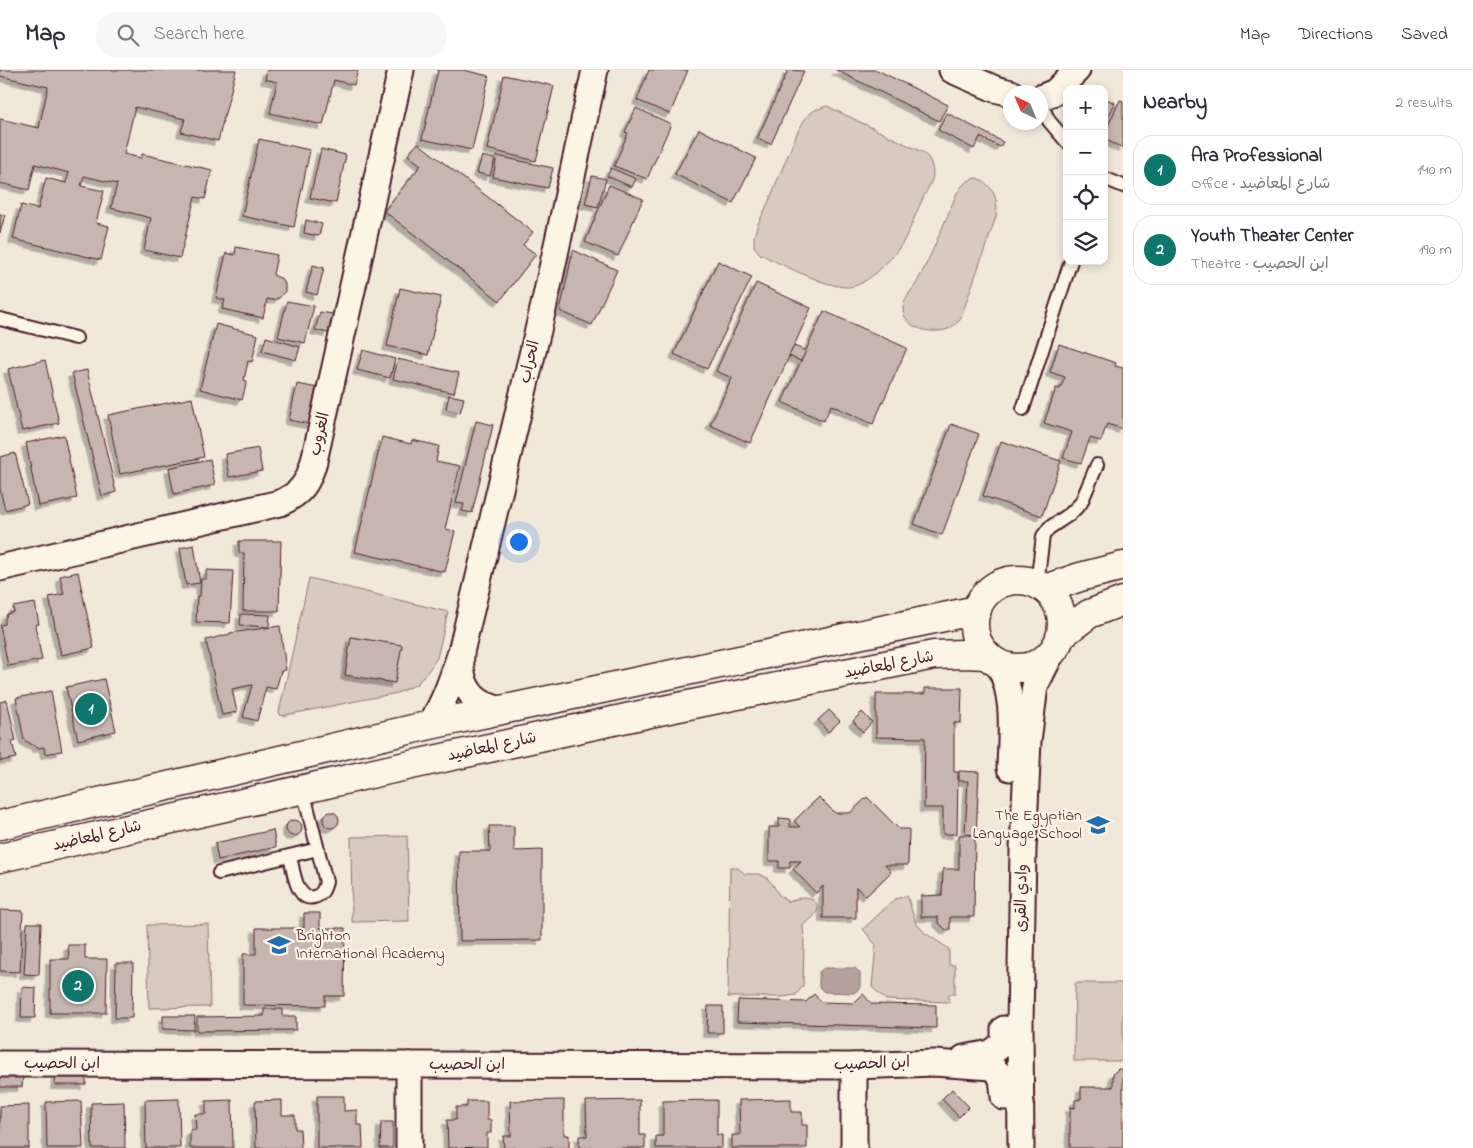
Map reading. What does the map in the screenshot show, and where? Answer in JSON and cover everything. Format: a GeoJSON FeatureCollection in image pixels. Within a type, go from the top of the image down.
{"type":"FeatureCollection","features":[{"type":"Feature","properties":{"kind":"street","name":"الغروب"},"geometry":{"type":"LineString","coordinates":[[0,568],[280,503],[300,491],[309,479],[314,461],[401,70]]}},
{"type":"Feature","properties":{"kind":"street","name":"الحراب"},"geometry":{"type":"LineString","coordinates":[[430,725],[449,690],[461,652],[544,305],[595,70]]}},
{"type":"Feature","properties":{"kind":"street"},"geometry":{"type":"LineString","coordinates":[[952,70],[1003,92]]}},
{"type":"Feature","properties":{"kind":"street"},"geometry":{"type":"LineString","coordinates":[[1048,96],[1055,92],[1078,70]]}},
{"type":"Feature","properties":{"kind":"street"},"geometry":{"type":"LineString","coordinates":[[1041,587],[1123,566]]}},
{"type":"Feature","properties":{"kind":"street"},"geometry":{"type":"LineString","coordinates":[[1056,644],[1062,618],[1060,610],[1056,602],[1041,587],[1019,580],[1010,581],[986,594],[974,620],[978,641],[992,659],[1007,666],[1017,668],[1026,667],[1044,659],[1056,644],[1089,614],[1123,601]]}},
{"type":"Feature","properties":{"kind":"street","name":"شارع المعاضيد"},"geometry":{"type":"LineString","coordinates":[[0,824],[430,725],[977,610]]}},
{"type":"Feature","properties":{"kind":"street","name":"وادي القرى"},"geometry":{"type":"LineString","coordinates":[[1021,1148],[1020,1024],[1023,850],[1028,741],[1035,686],[1056,644]]}},
{"type":"Feature","properties":{"kind":"street","name":"الحراب"},"geometry":{"type":"LineString","coordinates":[[461,652],[463,680],[471,694],[481,702],[501,710]]}},
{"type":"Feature","properties":{"kind":"street","name":"شارع المعاضيد"},"geometry":{"type":"LineString","coordinates":[[0,858],[659,711],[934,655],[964,654],[992,659]]}},
{"type":"Feature","properties":{"kind":"street","name":"وادي القرى"},"geometry":{"type":"LineString","coordinates":[[992,659],[1005,676],[1009,689],[1011,711],[1004,1029],[1006,1148]]}},
{"type":"Feature","properties":{"kind":"street","name":"ابن الحصيب"},"geometry":{"type":"LineString","coordinates":[[0,1064],[854,1066],[934,1062],[991,1054],[1004,1043],[1004,1029]]}},
{"type":"Feature","properties":{"kind":"street","name":"ابن الحصيب"},"geometry":{"type":"LineString","coordinates":[[934,1062],[992,1068],[1002,1077],[1004,1097]]}},
{"type":"Feature","properties":{"kind":"street"},"geometry":{"type":"LineString","coordinates":[[409,1065],[409,1148]]}},
{"type":"Feature","properties":{"kind":"street"},"geometry":{"type":"LineString","coordinates":[[854,1066],[854,1148]]}},
{"type":"Feature","properties":{"kind":"lane"},"geometry":{"type":"LineString","coordinates":[[1048,119],[1063,137]]}},
{"type":"Feature","properties":{"kind":"lane"},"geometry":{"type":"LineString","coordinates":[[1108,180],[1123,186]]}},
{"type":"Feature","properties":{"kind":"lane"},"geometry":{"type":"LineString","coordinates":[[1023,409],[1070,265]]}},
{"type":"Feature","properties":{"kind":"lane"},"geometry":{"type":"LineString","coordinates":[[0,319],[76,338]]}},
{"type":"Feature","properties":{"kind":"lane"},"geometry":{"type":"LineString","coordinates":[[1041,587],[1043,536],[1049,528],[1070,514],[1081,503],[1097,465]]}},
{"type":"Feature","properties":{"kind":"lane"},"geometry":{"type":"LineString","coordinates":[[290,856],[300,892],[304,897],[311,898],[320,895],[326,882],[303,790]]}},
{"type":"Feature","properties":{"kind":"lane"},"geometry":{"type":"LineString","coordinates":[[219,873],[318,849]]}},
{"type":"Feature","properties":{"kind":"shaded area"},"geometry":{"type":"Polygon","coordinates":[[[827,106],[922,152],[929,159],[933,172],[930,185],[899,248],[872,276],[864,282],[849,287],[829,284],[804,275],[760,254],[754,246],[757,226],[798,131],[807,116],[815,110],[827,106]]]}},
{"type":"Feature","properties":{"kind":"shaded area"},"geometry":{"type":"Polygon","coordinates":[[[977,178],[991,189],[996,199],[997,211],[960,320],[950,328],[941,331],[919,328],[907,321],[903,307],[905,301],[927,262],[957,193],[965,183],[977,178]]]}},
{"type":"Feature","properties":{"kind":"shaded area"},"geometry":{"type":"Polygon","coordinates":[[[309,578],[448,612],[437,658],[417,684],[397,693],[281,716],[279,712],[309,578]]]}},
{"type":"Feature","properties":{"kind":"shaded area"},"geometry":{"type":"Polygon","coordinates":[[[407,836],[409,921],[352,922],[351,837],[407,836]]]}},
{"type":"Feature","properties":{"kind":"shaded area"},"geometry":{"type":"Polygon","coordinates":[[[730,867],[738,868],[745,874],[759,874],[767,878],[778,894],[788,902],[805,897],[817,904],[818,908],[815,914],[803,925],[803,986],[796,995],[782,997],[728,997],[730,867]]]}},
{"type":"Feature","properties":{"kind":"shaded area"},"geometry":{"type":"Polygon","coordinates":[[[907,896],[916,923],[925,933],[949,949],[949,965],[955,965],[955,994],[949,994],[949,1002],[886,1000],[872,987],[876,945],[863,929],[895,899],[907,896]]]}},
{"type":"Feature","properties":{"kind":"shaded area"},"geometry":{"type":"Polygon","coordinates":[[[208,924],[210,1007],[149,1008],[147,925],[208,924]]]}},
{"type":"Feature","properties":{"kind":"shaded area"},"geometry":{"type":"Polygon","coordinates":[[[824,968],[855,968],[860,973],[860,988],[854,993],[824,992],[819,987],[819,972],[824,968]]]}},
{"type":"Feature","properties":{"kind":"shaded area"},"geometry":{"type":"Polygon","coordinates":[[[1075,983],[1123,983],[1123,1061],[1074,1061],[1075,983]]]}},
{"type":"Feature","properties":{"kind":"building"},"geometry":{"type":"Polygon","coordinates":[[[0,70],[236,70],[218,141],[181,132],[185,119],[135,107],[124,154],[141,158],[142,154],[212,170],[205,199],[195,197],[180,258],[144,250],[151,218],[111,208],[117,184],[84,176],[81,186],[104,191],[96,223],[109,226],[101,260],[13,239],[21,205],[38,209],[46,178],[66,183],[69,173],[35,164],[29,190],[0,183],[0,119],[39,128],[48,87],[0,76],[0,70]]]}},
{"type":"Feature","properties":{"kind":"building"},"geometry":{"type":"Polygon","coordinates":[[[267,70],[358,70],[354,85],[334,80],[323,125],[270,113],[277,82],[265,79],[267,70]]]}},
{"type":"Feature","properties":{"kind":"building"},"geometry":{"type":"Polygon","coordinates":[[[438,70],[463,70],[489,76],[472,150],[422,139],[438,70]]]}},
{"type":"Feature","properties":{"kind":"building"},"geometry":{"type":"Polygon","coordinates":[[[649,70],[688,70],[670,114],[637,100],[649,70]]]}},
{"type":"Feature","properties":{"kind":"building"},"geometry":{"type":"Polygon","coordinates":[[[788,70],[804,71],[771,144],[757,139],[788,70]]]}},
{"type":"Feature","properties":{"kind":"building"},"geometry":{"type":"Polygon","coordinates":[[[836,70],[877,70],[948,105],[939,121],[836,70]]]}},
{"type":"Feature","properties":{"kind":"building"},"geometry":{"type":"Polygon","coordinates":[[[504,75],[554,86],[536,161],[487,149],[504,75]]]}},
{"type":"Feature","properties":{"kind":"building"},"geometry":{"type":"Polygon","coordinates":[[[1108,100],[1115,103],[1108,118],[1108,100]]]}},
{"type":"Feature","properties":{"kind":"building"},"geometry":{"type":"Polygon","coordinates":[[[1120,100],[1123,101],[1123,148],[1108,141],[1108,126],[1120,100]]]}},
{"type":"Feature","properties":{"kind":"building"},"geometry":{"type":"Polygon","coordinates":[[[636,108],[671,124],[647,179],[614,166],[628,133],[625,132],[636,108]]]}},
{"type":"Feature","properties":{"kind":"building"},"geometry":{"type":"Polygon","coordinates":[[[947,113],[1003,142],[1000,147],[980,137],[974,149],[938,130],[947,113]]]}},
{"type":"Feature","properties":{"kind":"building"},"geometry":{"type":"Polygon","coordinates":[[[699,129],[756,158],[733,203],[675,174],[699,129]]]}},
{"type":"Feature","properties":{"kind":"building"},"geometry":{"type":"Polygon","coordinates":[[[259,139],[310,150],[294,227],[242,216],[259,139]]]}},
{"type":"Feature","properties":{"kind":"building"},"geometry":{"type":"Polygon","coordinates":[[[418,143],[533,232],[523,245],[536,254],[500,301],[384,211],[421,165],[408,155],[418,143]]]}},
{"type":"Feature","properties":{"kind":"building"},"geometry":{"type":"Polygon","coordinates":[[[321,149],[346,155],[336,203],[310,198],[321,149]]]}},
{"type":"Feature","properties":{"kind":"building"},"geometry":{"type":"Polygon","coordinates":[[[482,156],[495,159],[490,176],[477,173],[482,156]]]}},
{"type":"Feature","properties":{"kind":"building"},"geometry":{"type":"Polygon","coordinates":[[[497,156],[553,168],[548,188],[493,177],[497,156]]]}},
{"type":"Feature","properties":{"kind":"building"},"geometry":{"type":"Polygon","coordinates":[[[611,168],[636,179],[632,187],[607,176],[611,168]]]}},
{"type":"Feature","properties":{"kind":"building"},"geometry":{"type":"Polygon","coordinates":[[[592,176],[606,179],[598,207],[585,204],[592,176]]]}},
{"type":"Feature","properties":{"kind":"building"},"geometry":{"type":"Polygon","coordinates":[[[609,185],[643,199],[618,256],[585,242],[609,185]]]}},
{"type":"Feature","properties":{"kind":"building"},"geometry":{"type":"Polygon","coordinates":[[[0,214],[5,215],[0,233],[0,214]]]}},
{"type":"Feature","properties":{"kind":"building"},"geometry":{"type":"Polygon","coordinates":[[[306,220],[322,224],[319,236],[304,233],[306,220]]]}},
{"type":"Feature","properties":{"kind":"building"},"geometry":{"type":"Polygon","coordinates":[[[236,247],[277,255],[273,275],[282,279],[285,284],[285,291],[279,298],[267,299],[263,318],[222,309],[225,300],[216,298],[226,253],[235,255],[236,247]]]}},
{"type":"Feature","properties":{"kind":"building"},"geometry":{"type":"Polygon","coordinates":[[[573,250],[617,270],[592,325],[560,311],[573,250]]]}},
{"type":"Feature","properties":{"kind":"building"},"geometry":{"type":"Polygon","coordinates":[[[718,261],[752,277],[707,369],[674,354],[718,261]]]}},
{"type":"Feature","properties":{"kind":"building"},"geometry":{"type":"Polygon","coordinates":[[[313,265],[324,268],[317,295],[306,292],[313,265]]]}},
{"type":"Feature","properties":{"kind":"building"},"geometry":{"type":"Polygon","coordinates":[[[756,283],[811,308],[750,443],[710,425],[732,378],[716,371],[756,283]]]}},
{"type":"Feature","properties":{"kind":"building"},"geometry":{"type":"Polygon","coordinates":[[[400,288],[441,297],[428,355],[387,346],[400,288]]]}},
{"type":"Feature","properties":{"kind":"building"},"geometry":{"type":"Polygon","coordinates":[[[287,301],[314,306],[305,343],[278,337],[287,301]]]}},
{"type":"Feature","properties":{"kind":"building"},"geometry":{"type":"Polygon","coordinates":[[[824,311],[907,348],[873,424],[831,405],[824,421],[782,402],[824,311]]]}},
{"type":"Feature","properties":{"kind":"building"},"geometry":{"type":"Polygon","coordinates":[[[320,312],[333,314],[328,333],[315,330],[320,312]]]}},
{"type":"Feature","properties":{"kind":"building"},"geometry":{"type":"Polygon","coordinates":[[[216,324],[258,335],[252,362],[248,361],[244,380],[247,381],[242,400],[200,389],[216,324]]]}},
{"type":"Feature","properties":{"kind":"building"},"geometry":{"type":"Polygon","coordinates":[[[266,337],[300,347],[296,360],[262,351],[266,337]]]}},
{"type":"Feature","properties":{"kind":"building"},"geometry":{"type":"Polygon","coordinates":[[[1059,344],[1116,363],[1115,366],[1123,368],[1123,429],[1107,424],[1101,441],[1090,438],[1081,463],[1063,458],[1072,432],[1044,423],[1056,388],[1060,389],[1065,377],[1050,372],[1059,344]]]}},
{"type":"Feature","properties":{"kind":"building"},"geometry":{"type":"Polygon","coordinates":[[[794,346],[806,351],[801,361],[789,356],[794,346]]]}},
{"type":"Feature","properties":{"kind":"building"},"geometry":{"type":"Polygon","coordinates":[[[363,350],[395,359],[390,378],[357,370],[363,350]]]}},
{"type":"Feature","properties":{"kind":"building"},"geometry":{"type":"Polygon","coordinates":[[[398,359],[459,373],[454,393],[393,379],[398,359]]]}},
{"type":"Feature","properties":{"kind":"building"},"geometry":{"type":"Polygon","coordinates":[[[45,360],[59,423],[22,431],[8,369],[45,360]]]}},
{"type":"Feature","properties":{"kind":"building"},"geometry":{"type":"Polygon","coordinates":[[[87,370],[116,492],[102,496],[72,373],[87,370]]]}},
{"type":"Feature","properties":{"kind":"building"},"geometry":{"type":"Polygon","coordinates":[[[297,384],[318,388],[310,424],[289,420],[297,384]]]}},
{"type":"Feature","properties":{"kind":"building"},"geometry":{"type":"Polygon","coordinates":[[[449,395],[464,398],[460,413],[446,409],[449,395]]]}},
{"type":"Feature","properties":{"kind":"building"},"geometry":{"type":"Polygon","coordinates":[[[192,398],[204,457],[120,474],[108,415],[192,398]]]}},
{"type":"Feature","properties":{"kind":"building"},"geometry":{"type":"Polygon","coordinates":[[[476,421],[493,425],[472,513],[462,511],[464,504],[456,503],[476,421]]]}},
{"type":"Feature","properties":{"kind":"building"},"geometry":{"type":"Polygon","coordinates":[[[951,424],[979,434],[942,535],[914,524],[951,424]]]}},
{"type":"Feature","properties":{"kind":"building"},"geometry":{"type":"Polygon","coordinates":[[[64,435],[77,498],[38,506],[26,443],[64,435]]]}},
{"type":"Feature","properties":{"kind":"building"},"geometry":{"type":"Polygon","coordinates":[[[382,437],[411,444],[412,440],[439,446],[436,461],[460,466],[445,529],[455,531],[445,572],[355,552],[382,437]]]}},
{"type":"Feature","properties":{"kind":"building"},"geometry":{"type":"Polygon","coordinates":[[[1001,441],[1061,461],[1042,516],[983,496],[1001,441]]]}},
{"type":"Feature","properties":{"kind":"building"},"geometry":{"type":"Polygon","coordinates":[[[258,448],[262,471],[229,477],[225,454],[258,448]]]}},
{"type":"Feature","properties":{"kind":"building"},"geometry":{"type":"Polygon","coordinates":[[[15,453],[28,504],[5,510],[0,489],[0,457],[15,453]]]}},
{"type":"Feature","properties":{"kind":"building"},"geometry":{"type":"Polygon","coordinates":[[[210,459],[215,485],[174,494],[169,468],[210,459]]]}},
{"type":"Feature","properties":{"kind":"building"},"geometry":{"type":"Polygon","coordinates":[[[239,541],[281,541],[279,611],[243,611],[244,553],[239,553],[239,541]]]}},
{"type":"Feature","properties":{"kind":"building"},"geometry":{"type":"Polygon","coordinates":[[[194,545],[200,583],[186,585],[180,548],[194,545]]]}},
{"type":"Feature","properties":{"kind":"building"},"geometry":{"type":"Polygon","coordinates":[[[206,570],[233,571],[230,623],[196,622],[197,596],[200,596],[201,579],[206,579],[206,570]]]}},
{"type":"Feature","properties":{"kind":"building"},"geometry":{"type":"Polygon","coordinates":[[[78,572],[94,648],[61,655],[49,597],[64,594],[60,576],[78,572]]]}},
{"type":"Feature","properties":{"kind":"building"},"geometry":{"type":"Polygon","coordinates":[[[35,603],[39,624],[35,625],[42,660],[8,666],[0,625],[5,624],[7,614],[14,612],[13,607],[35,603]]]}},
{"type":"Feature","properties":{"kind":"building"},"geometry":{"type":"Polygon","coordinates":[[[241,614],[270,615],[269,627],[240,625],[241,614]]]}},
{"type":"Feature","properties":{"kind":"building"},"geometry":{"type":"Polygon","coordinates":[[[280,626],[286,670],[281,671],[276,689],[266,687],[257,721],[243,717],[252,685],[232,689],[237,712],[222,715],[206,640],[230,633],[280,626]]]}},
{"type":"Feature","properties":{"kind":"building"},"geometry":{"type":"Polygon","coordinates":[[[351,637],[402,645],[395,683],[345,675],[351,637]]]}},
{"type":"Feature","properties":{"kind":"building"},"geometry":{"type":"Polygon","coordinates":[[[104,679],[116,731],[78,740],[66,687],[104,679]]]}},
{"type":"Feature","properties":{"kind":"building"},"geometry":{"type":"Polygon","coordinates":[[[925,688],[962,688],[961,723],[954,723],[954,772],[958,772],[957,834],[943,834],[943,808],[924,808],[925,738],[876,737],[876,694],[925,694],[925,688]]]}},
{"type":"Feature","properties":{"kind":"building"},"geometry":{"type":"Polygon","coordinates":[[[51,691],[62,751],[45,754],[44,747],[38,748],[24,740],[16,698],[51,691]]]}},
{"type":"Feature","properties":{"kind":"building"},"geometry":{"type":"Polygon","coordinates":[[[7,700],[16,741],[12,742],[16,758],[0,761],[0,702],[7,700]]]}},
{"type":"Feature","properties":{"kind":"building"},"geometry":{"type":"Polygon","coordinates":[[[829,710],[840,721],[828,732],[818,720],[829,710]]]}},
{"type":"Feature","properties":{"kind":"building"},"geometry":{"type":"Polygon","coordinates":[[[862,712],[872,722],[863,732],[853,721],[862,712]]]}},
{"type":"Feature","properties":{"kind":"building"},"geometry":{"type":"Polygon","coordinates":[[[959,771],[979,772],[976,835],[965,834],[968,781],[959,781],[959,771]]]}},
{"type":"Feature","properties":{"kind":"building"},"geometry":{"type":"Polygon","coordinates":[[[819,797],[835,813],[850,813],[867,797],[899,829],[909,829],[908,865],[885,865],[891,872],[866,896],[856,887],[856,918],[823,918],[823,886],[816,893],[793,869],[801,861],[790,861],[790,868],[779,868],[779,861],[769,861],[769,827],[779,827],[779,818],[790,819],[790,827],[800,827],[794,821],[819,797]]]}},
{"type":"Feature","properties":{"kind":"building"},"geometry":{"type":"Polygon","coordinates":[[[331,812],[339,820],[331,828],[323,820],[331,812]]]}},
{"type":"Feature","properties":{"kind":"building"},"geometry":{"type":"Polygon","coordinates":[[[294,820],[302,828],[294,836],[286,828],[294,820]]]}},
{"type":"Feature","properties":{"kind":"building"},"geometry":{"type":"Polygon","coordinates":[[[489,826],[514,826],[514,851],[542,850],[542,940],[460,941],[459,851],[490,851],[489,826]]]}},
{"type":"Feature","properties":{"kind":"building"},"geometry":{"type":"Polygon","coordinates":[[[273,830],[276,847],[218,860],[215,843],[273,830]]]}},
{"type":"Feature","properties":{"kind":"building"},"geometry":{"type":"Polygon","coordinates":[[[959,835],[975,835],[974,917],[950,917],[950,930],[946,930],[938,922],[938,917],[921,917],[921,896],[942,895],[943,869],[959,869],[959,835]]]}},
{"type":"Feature","properties":{"kind":"building"},"geometry":{"type":"Polygon","coordinates":[[[0,910],[23,911],[20,972],[0,971],[0,910]]]}},
{"type":"Feature","properties":{"kind":"building"},"geometry":{"type":"Polygon","coordinates":[[[304,913],[320,913],[320,928],[345,928],[344,996],[325,996],[325,1006],[243,1005],[243,954],[256,954],[256,928],[304,928],[304,913]]]}},
{"type":"Feature","properties":{"kind":"building"},"geometry":{"type":"Polygon","coordinates":[[[27,923],[41,923],[39,975],[24,974],[27,923]]]}},
{"type":"Feature","properties":{"kind":"building"},"geometry":{"type":"Polygon","coordinates":[[[68,945],[85,945],[85,959],[107,959],[106,1013],[50,1013],[50,959],[69,959],[68,945]]]}},
{"type":"Feature","properties":{"kind":"building"},"geometry":{"type":"Polygon","coordinates":[[[116,963],[133,963],[132,1018],[115,1018],[116,963]]]}},
{"type":"Feature","properties":{"kind":"building"},"geometry":{"type":"Polygon","coordinates":[[[22,987],[36,988],[35,1018],[21,1018],[22,987]]]}},
{"type":"Feature","properties":{"kind":"building"},"geometry":{"type":"Polygon","coordinates":[[[814,994],[821,1002],[854,1003],[863,994],[872,1004],[936,1005],[936,1028],[737,1022],[738,1000],[806,1002],[814,994]]]}},
{"type":"Feature","properties":{"kind":"building"},"geometry":{"type":"Polygon","coordinates":[[[708,1006],[723,1006],[723,1033],[707,1033],[708,1006]]]}},
{"type":"Feature","properties":{"kind":"building"},"geometry":{"type":"Polygon","coordinates":[[[264,1009],[282,1009],[282,1016],[296,1016],[296,1030],[197,1031],[197,1017],[264,1016],[264,1009]]]}},
{"type":"Feature","properties":{"kind":"building"},"geometry":{"type":"Polygon","coordinates":[[[163,1016],[195,1016],[194,1030],[163,1029],[163,1016]]]}},
{"type":"Feature","properties":{"kind":"building"},"geometry":{"type":"Polygon","coordinates":[[[1118,1069],[1123,1069],[1123,1148],[1070,1148],[1070,1107],[1075,1108],[1075,1100],[1081,1099],[1081,1087],[1113,1087],[1113,1074],[1118,1069]]]}},
{"type":"Feature","properties":{"kind":"building"},"geometry":{"type":"Polygon","coordinates":[[[56,1075],[86,1076],[86,1085],[55,1085],[56,1075]]]}},
{"type":"Feature","properties":{"kind":"building"},"geometry":{"type":"Polygon","coordinates":[[[0,1077],[23,1077],[22,1087],[0,1087],[0,1077]]]}},
{"type":"Feature","properties":{"kind":"building"},"geometry":{"type":"Polygon","coordinates":[[[952,1089],[969,1107],[959,1117],[942,1099],[952,1089]]]}},
{"type":"Feature","properties":{"kind":"building"},"geometry":{"type":"Polygon","coordinates":[[[317,1096],[344,1096],[344,1111],[357,1110],[357,1125],[362,1125],[363,1148],[317,1148],[317,1096]]]}},
{"type":"Feature","properties":{"kind":"building"},"geometry":{"type":"Polygon","coordinates":[[[179,1099],[180,1148],[146,1148],[145,1100],[179,1099]]]}},
{"type":"Feature","properties":{"kind":"building"},"geometry":{"type":"Polygon","coordinates":[[[791,1099],[791,1112],[802,1112],[802,1125],[807,1125],[807,1148],[732,1148],[732,1135],[740,1135],[739,1100],[791,1099]]]}},
{"type":"Feature","properties":{"kind":"building"},"geometry":{"type":"Polygon","coordinates":[[[232,1100],[233,1148],[190,1148],[190,1130],[196,1130],[195,1114],[206,1114],[206,1101],[232,1100]]]}},
{"type":"Feature","properties":{"kind":"building"},"geometry":{"type":"Polygon","coordinates":[[[282,1100],[282,1115],[295,1115],[295,1129],[300,1129],[301,1148],[256,1148],[255,1101],[282,1100]]]}},
{"type":"Feature","properties":{"kind":"building"},"geometry":{"type":"Polygon","coordinates":[[[564,1100],[564,1135],[569,1135],[569,1148],[504,1148],[503,1136],[511,1136],[510,1101],[564,1100]]]}},
{"type":"Feature","properties":{"kind":"building"},"geometry":{"type":"Polygon","coordinates":[[[640,1100],[640,1135],[645,1135],[645,1148],[579,1148],[579,1136],[587,1136],[586,1101],[640,1100]]]}},
{"type":"Feature","properties":{"kind":"building"},"geometry":{"type":"Polygon","coordinates":[[[717,1100],[717,1135],[722,1135],[722,1148],[656,1148],[656,1136],[663,1136],[663,1101],[717,1100]]]}},
{"type":"Feature","properties":{"kind":"building"},"geometry":{"type":"Polygon","coordinates":[[[81,1101],[83,1148],[47,1148],[46,1102],[81,1101]]]}},
{"type":"Feature","properties":{"kind":"building"},"geometry":{"type":"Polygon","coordinates":[[[467,1101],[487,1101],[487,1120],[491,1120],[491,1133],[487,1133],[487,1147],[448,1148],[447,1120],[456,1120],[456,1107],[467,1107],[467,1101]]]}},
{"type":"Feature","properties":{"kind":"building"},"geometry":{"type":"Polygon","coordinates":[[[124,1102],[125,1148],[92,1148],[91,1103],[124,1102]]]}},
{"type":"Feature","properties":{"kind":"building"},"geometry":{"type":"Polygon","coordinates":[[[29,1105],[29,1148],[0,1148],[0,1106],[29,1105]]]}},
{"type":"Feature","properties":{"kind":"building"},"geometry":{"type":"Polygon","coordinates":[[[381,1122],[393,1122],[393,1148],[380,1148],[381,1122]]]}},
{"type":"Feature","properties":{"kind":"place","name":"Ara Professional"},"geometry":{"type":"Point","coordinates":[91,709]}},
{"type":"Feature","properties":{"kind":"place","name":"The Egyptian Language School"},"geometry":{"type":"Point","coordinates":[1098,825]}},
{"type":"Feature","properties":{"kind":"place","name":"Brighton International Academy"},"geometry":{"type":"Point","coordinates":[279,945]}},
{"type":"Feature","properties":{"kind":"place","name":"Youth Theater Center"},"geometry":{"type":"Point","coordinates":[78,986]}}]}
